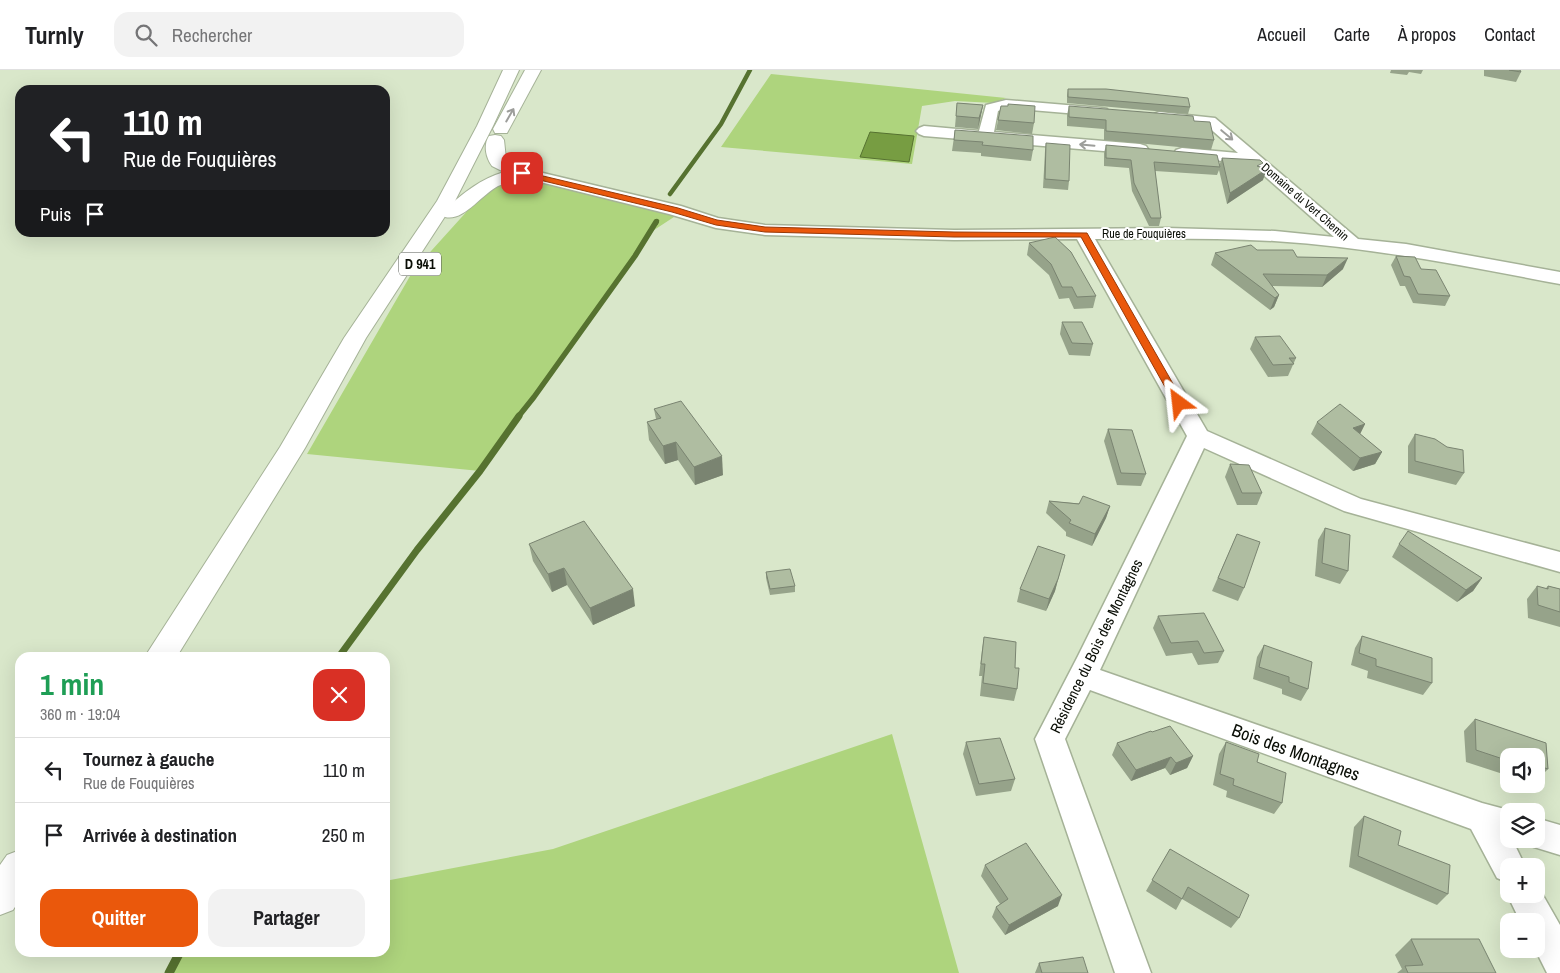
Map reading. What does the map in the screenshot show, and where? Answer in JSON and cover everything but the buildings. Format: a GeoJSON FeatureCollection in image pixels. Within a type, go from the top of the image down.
{"type":"FeatureCollection","features":[{"type":"Feature","properties":{"kind":"main road","name":"D 941"},"geometry":{"type":"LineString","coordinates":[[163,652],[292,448],[355,338],[446,200],[485,126],[511,70]]}},
{"type":"Feature","properties":{"kind":"main road","name":"D 941"},"geometry":{"type":"LineString","coordinates":[[292,448],[372,337],[452,213],[528,82],[533,70]]}},
{"type":"Feature","properties":{"kind":"main road"},"geometry":{"type":"LineString","coordinates":[[495,140],[495,153],[498,162],[522,173]]}},
{"type":"Feature","properties":{"kind":"main road"},"geometry":{"type":"LineString","coordinates":[[452,213],[486,183],[501,177],[522,173]]}},
{"type":"Feature","properties":{"kind":"main road"},"geometry":{"type":"LineString","coordinates":[[0,897],[15,874]]}},
{"type":"Feature","properties":{"kind":"street"},"geometry":{"type":"LineString","coordinates":[[986,136],[991,108],[1006,104],[1113,113]]}},
{"type":"Feature","properties":{"kind":"street","name":"Domaine du Vert Chemin"},"geometry":{"type":"LineString","coordinates":[[1142,116],[1210,121],[1354,244]]}},
{"type":"Feature","properties":{"kind":"street","name":"Domaine du Vert Chemin"},"geometry":{"type":"LineString","coordinates":[[924,131],[1257,160]]}},
{"type":"Feature","properties":{"kind":"street","name":"Rue de Fouquières"},"geometry":{"type":"LineString","coordinates":[[522,173],[675,210],[716,223],[765,230],[945,235],[1167,233],[1265,236],[1406,250],[1560,278]]}},
{"type":"Feature","properties":{"kind":"street"},"geometry":{"type":"LineString","coordinates":[[1084,235],[1198,436],[1353,505],[1560,562]]}},
{"type":"Feature","properties":{"kind":"street","name":"Résidence du Bois des Montagnes"},"geometry":{"type":"LineString","coordinates":[[1133,973],[1050,738],[1083,676],[1198,436]]}},
{"type":"Feature","properties":{"kind":"street","name":"Bois des Montagnes"},"geometry":{"type":"LineString","coordinates":[[1083,676],[1495,822]]}},
{"type":"Feature","properties":{"kind":"street"},"geometry":{"type":"LineString","coordinates":[[1495,822],[1506,858]]}},
{"type":"Feature","properties":{"kind":"street"},"geometry":{"type":"LineString","coordinates":[[1545,836],[1560,840]]}},
{"type":"Feature","properties":{"kind":"street"},"geometry":{"type":"LineString","coordinates":[[1529,903],[1560,960]]}},
{"type":"Feature","properties":{"kind":"shaded area"},"geometry":{"type":"Polygon","coordinates":[[[771,74],[1006,98],[994,103],[955,101],[922,106],[912,164],[721,147],[771,74]]]}},
{"type":"Feature","properties":{"kind":"shaded area"},"geometry":{"type":"Polygon","coordinates":[[[870,132],[914,136],[909,162],[860,157],[870,132]]]}},
{"type":"Feature","properties":{"kind":"shaded area"},"geometry":{"type":"Polygon","coordinates":[[[526,180],[677,215],[648,234],[635,256],[534,397],[510,426],[480,471],[307,454],[413,271],[488,188],[506,182],[526,180]]]}},
{"type":"Feature","properties":{"kind":"shaded area"},"geometry":{"type":"Polygon","coordinates":[[[892,734],[959,973],[169,973],[178,957],[390,957],[390,880],[553,849],[892,734]]]}},
{"type":"Feature","properties":{"kind":"waterway"},"geometry":{"type":"LineString","coordinates":[[670,194],[721,124],[750,70]]}},
{"type":"Feature","properties":{"kind":"waterway"},"geometry":{"type":"LineString","coordinates":[[518,417],[635,256],[656,222]]}},
{"type":"Feature","properties":{"kind":"waterway"},"geometry":{"type":"LineString","coordinates":[[342,652],[417,550],[480,471],[519,416]]}},
{"type":"Feature","properties":{"kind":"waterway"},"geometry":{"type":"LineString","coordinates":[[169,973],[177,957]]}},
{"type":"Feature","properties":{"kind":"route"},"geometry":{"type":"LineString","coordinates":[[522,173],[675,210],[716,223],[765,230],[823,233],[1084,235],[1179,403]]}}]}
